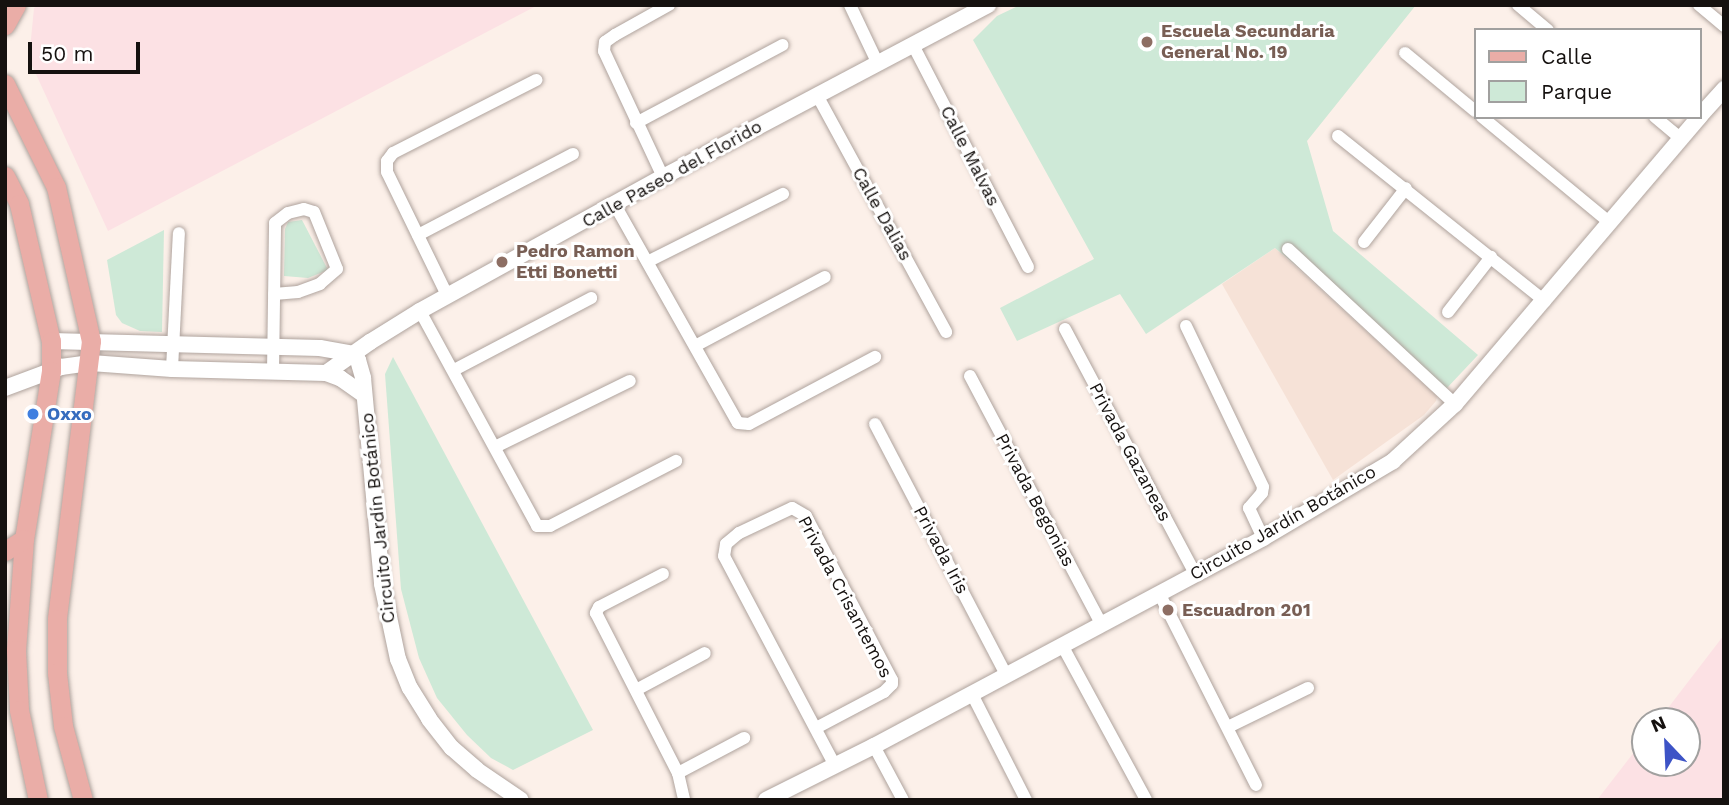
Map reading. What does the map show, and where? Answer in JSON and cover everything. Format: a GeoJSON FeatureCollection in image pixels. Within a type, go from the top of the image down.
{"type":"FeatureCollection","features":[{"type":"Feature","properties":{"kind":"main road"},"geometry":{"type":"LineString","coordinates":[[5,25],[16,5]]}},
{"type":"Feature","properties":{"kind":"main road"},"geometry":{"type":"LineString","coordinates":[[5,84],[56,187],[91,341],[91,363],[57,619],[57,673],[63,726],[83,800]]}},
{"type":"Feature","properties":{"kind":"main road"},"geometry":{"type":"LineString","coordinates":[[5,176],[19,205],[51,341],[51,371],[10,647],[19,710],[38,800]]}},
{"type":"Feature","properties":{"kind":"main road"},"geometry":{"type":"LineString","coordinates":[[5,551],[24,539]]}},
{"type":"Feature","properties":{"kind":"street"},"geometry":{"type":"LineString","coordinates":[[663,177],[604,51],[606,42],[669,5]]}},
{"type":"Feature","properties":{"kind":"street"},"geometry":{"type":"LineString","coordinates":[[850,5],[878,64]]}},
{"type":"Feature","properties":{"kind":"street","name":"Calle Paseo del Florido"},"geometry":{"type":"LineString","coordinates":[[326,373],[421,312],[663,177],[988,5]]}},
{"type":"Feature","properties":{"kind":"street"},"geometry":{"type":"LineString","coordinates":[[1518,5],[1546,28]]}},
{"type":"Feature","properties":{"kind":"street"},"geometry":{"type":"LineString","coordinates":[[1699,5],[1724,26]]}},
{"type":"Feature","properties":{"kind":"street"},"geometry":{"type":"LineString","coordinates":[[636,123],[783,45]]}},
{"type":"Feature","properties":{"kind":"street","name":"Calle Malvas"},"geometry":{"type":"LineString","coordinates":[[913,45],[1028,267]]}},
{"type":"Feature","properties":{"kind":"street"},"geometry":{"type":"LineString","coordinates":[[1405,53],[1474,110]]}},
{"type":"Feature","properties":{"kind":"street"},"geometry":{"type":"LineString","coordinates":[[448,297],[387,172],[387,161],[393,153],[536,80]]}},
{"type":"Feature","properties":{"kind":"street","name":"Circuito Jardín Botánico"},"geometry":{"type":"LineString","coordinates":[[1701,115],[1724,89]]}},
{"type":"Feature","properties":{"kind":"street","name":"Calle Dalias"},"geometry":{"type":"LineString","coordinates":[[817,95],[946,332]]}},
{"type":"Feature","properties":{"kind":"street"},"geometry":{"type":"LineString","coordinates":[[1484,119],[1609,222]]}},
{"type":"Feature","properties":{"kind":"street"},"geometry":{"type":"LineString","coordinates":[[1657,119],[1681,138]]}},
{"type":"Feature","properties":{"kind":"street","name":"Circuito Jardín Botánico"},"geometry":{"type":"LineString","coordinates":[[766,800],[1007,676],[1263,538],[1393,461],[1455,404],[1697,119]]}},
{"type":"Feature","properties":{"kind":"street"},"geometry":{"type":"LineString","coordinates":[[1338,136],[1545,301]]}},
{"type":"Feature","properties":{"kind":"street"},"geometry":{"type":"LineString","coordinates":[[418,235],[573,154]]}},
{"type":"Feature","properties":{"kind":"street"},"geometry":{"type":"LineString","coordinates":[[1364,242],[1406,188]]}},
{"type":"Feature","properties":{"kind":"street"},"geometry":{"type":"LineString","coordinates":[[649,261],[783,194]]}},
{"type":"Feature","properties":{"kind":"street"},"geometry":{"type":"LineString","coordinates":[[615,205],[740,425],[749,424],[875,357]]}},
{"type":"Feature","properties":{"kind":"street"},"geometry":{"type":"LineString","coordinates":[[273,372],[273,347],[275,223],[288,213],[304,209],[314,212],[337,269],[320,284],[298,292],[274,294]]}},
{"type":"Feature","properties":{"kind":"street"},"geometry":{"type":"LineString","coordinates":[[172,369],[179,233]]}},
{"type":"Feature","properties":{"kind":"street"},"geometry":{"type":"LineString","coordinates":[[1288,249],[1455,404]]}},
{"type":"Feature","properties":{"kind":"street"},"geometry":{"type":"LineString","coordinates":[[1448,312],[1491,257]]}},
{"type":"Feature","properties":{"kind":"street"},"geometry":{"type":"LineString","coordinates":[[695,346],[825,277]]}},
{"type":"Feature","properties":{"kind":"street"},"geometry":{"type":"LineString","coordinates":[[454,370],[591,298]]}},
{"type":"Feature","properties":{"kind":"street"},"geometry":{"type":"LineString","coordinates":[[421,312],[534,523],[540,528],[676,461]]}},
{"type":"Feature","properties":{"kind":"street"},"geometry":{"type":"LineString","coordinates":[[1186,326],[1263,487],[1262,493],[1249,508],[1263,538]]}},
{"type":"Feature","properties":{"kind":"street","name":"Privada Gazaneas"},"geometry":{"type":"LineString","coordinates":[[1065,329],[1195,574]]}},
{"type":"Feature","properties":{"kind":"street"},"geometry":{"type":"LineString","coordinates":[[51,341],[335,349],[353,354]]}},
{"type":"Feature","properties":{"kind":"street","name":"Circuito Jardín Botánico"},"geometry":{"type":"LineString","coordinates":[[353,354],[361,368],[365,395],[382,584],[398,659],[410,688],[429,719],[452,747],[477,770],[519,799]]}},
{"type":"Feature","properties":{"kind":"street"},"geometry":{"type":"LineString","coordinates":[[5,388],[51,371],[91,363],[172,369],[326,373],[351,384],[365,395]]}},
{"type":"Feature","properties":{"kind":"street","name":"Privada Begonias"},"geometry":{"type":"LineString","coordinates":[[970,376],[1101,624]]}},
{"type":"Feature","properties":{"kind":"street"},"geometry":{"type":"LineString","coordinates":[[495,447],[630,381]]}},
{"type":"Feature","properties":{"kind":"street","name":"Privada Iris"},"geometry":{"type":"LineString","coordinates":[[875,424],[1007,676]]}},
{"type":"Feature","properties":{"kind":"street","name":"Privada Crisantemos"},"geometry":{"type":"LineString","coordinates":[[786,510],[800,510],[892,684],[884,692],[816,728],[724,556],[724,550],[739,533],[786,510]]}},
{"type":"Feature","properties":{"kind":"street"},"geometry":{"type":"LineString","coordinates":[[663,574],[599,607],[596,613],[678,773],[684,800]]}},
{"type":"Feature","properties":{"kind":"street"},"geometry":{"type":"LineString","coordinates":[[1159,593],[1256,785]]}},
{"type":"Feature","properties":{"kind":"street"},"geometry":{"type":"LineString","coordinates":[[1062,645],[1146,800]]}},
{"type":"Feature","properties":{"kind":"street"},"geometry":{"type":"LineString","coordinates":[[636,690],[705,653]]}},
{"type":"Feature","properties":{"kind":"street"},"geometry":{"type":"LineString","coordinates":[[1227,727],[1308,688]]}},
{"type":"Feature","properties":{"kind":"street"},"geometry":{"type":"LineString","coordinates":[[972,694],[1026,800]]}},
{"type":"Feature","properties":{"kind":"street"},"geometry":{"type":"LineString","coordinates":[[816,728],[835,766]]}},
{"type":"Feature","properties":{"kind":"street"},"geometry":{"type":"LineString","coordinates":[[678,773],[744,738]]}},
{"type":"Feature","properties":{"kind":"street"},"geometry":{"type":"LineString","coordinates":[[874,746],[903,800]]}},
{"type":"Feature","properties":{"kind":"shaded area"},"geometry":{"type":"Polygon","coordinates":[[[39,5],[538,5],[108,231],[29,59],[34,8],[39,5]]]}},
{"type":"Feature","properties":{"kind":"shaded area"},"geometry":{"type":"Polygon","coordinates":[[[1275,248],[1437,396],[1424,415],[1333,480],[1222,284],[1275,248]]]}},
{"type":"Feature","properties":{"kind":"shaded area"},"geometry":{"type":"Polygon","coordinates":[[[1724,635],[1724,800],[1597,800],[1631,756],[1631,777],[1701,777],[1701,707],[1669,707],[1724,635]]]}},
{"type":"Feature","properties":{"kind":"green space"},"geometry":{"type":"Polygon","coordinates":[[[1020,5],[1416,5],[1307,141],[1333,231],[1478,355],[1446,389],[1275,248],[1146,334],[1120,294],[1017,341],[1000,308],[1094,259],[973,40],[997,16],[1020,5]]]}},
{"type":"Feature","properties":{"kind":"green space"},"geometry":{"type":"Polygon","coordinates":[[[302,220],[328,270],[308,278],[284,276],[285,229],[288,222],[302,220]]]}},
{"type":"Feature","properties":{"kind":"green space"},"geometry":{"type":"Polygon","coordinates":[[[164,230],[162,332],[140,331],[122,323],[116,315],[107,260],[164,230]]]}},
{"type":"Feature","properties":{"kind":"green space"},"geometry":{"type":"Polygon","coordinates":[[[393,357],[593,730],[513,770],[491,758],[467,735],[437,698],[419,658],[401,589],[385,374],[393,357]]]}},
{"type":"Feature","properties":{"kind":"place","name":"Escuela Secundaria General No. 19"},"geometry":{"type":"Point","coordinates":[1147,42]}},
{"type":"Feature","properties":{"kind":"place","name":"Pedro Ramon Etti Bonetti"},"geometry":{"type":"Point","coordinates":[502,262]}},
{"type":"Feature","properties":{"kind":"place","name":"Oxxo"},"geometry":{"type":"Point","coordinates":[33,414]}},
{"type":"Feature","properties":{"kind":"place","name":"Escuadron 201"},"geometry":{"type":"Point","coordinates":[1168,610]}}]}
